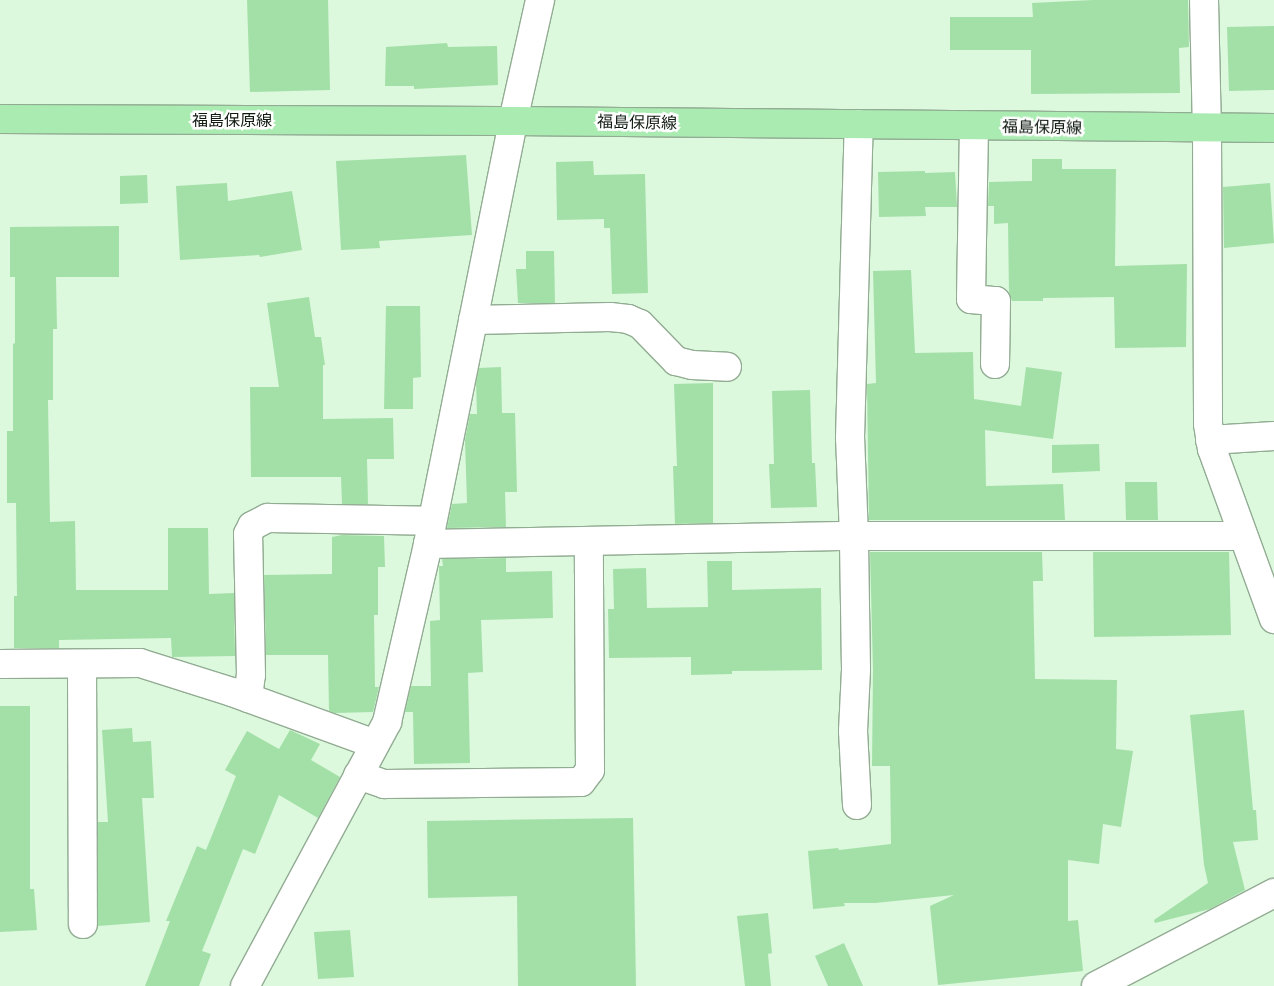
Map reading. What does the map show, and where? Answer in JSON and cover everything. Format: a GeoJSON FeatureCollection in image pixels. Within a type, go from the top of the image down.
{"type":"FeatureCollection","features":[{"type":"Feature","properties":{"kind":"main road","name":"福島保原線"},"geometry":{"type":"LineString","coordinates":[[0,119],[513,121],[1274,128]]}},
{"type":"Feature","properties":{"kind":"street"},"geometry":{"type":"LineString","coordinates":[[244,986],[387,722],[430,532],[513,121],[540,0]]}},
{"type":"Feature","properties":{"kind":"street"},"geometry":{"type":"LineString","coordinates":[[1204,0],[1207,128],[1208,424],[1210,440],[1274,619]]}},
{"type":"Feature","properties":{"kind":"street"},"geometry":{"type":"LineString","coordinates":[[857,805],[853,730],[856,669],[850,438],[858,124]]}},
{"type":"Feature","properties":{"kind":"street"},"geometry":{"type":"LineString","coordinates":[[974,126],[970,299],[996,301],[995,364]]}},
{"type":"Feature","properties":{"kind":"street"},"geometry":{"type":"LineString","coordinates":[[473,320],[610,317],[628,320],[640,324],[676,361],[692,365],[727,367]]}},
{"type":"Feature","properties":{"kind":"street"},"geometry":{"type":"LineString","coordinates":[[1210,440],[1274,436]]}},
{"type":"Feature","properties":{"kind":"street"},"geometry":{"type":"LineString","coordinates":[[248,698],[251,675],[248,534],[252,526],[268,518],[430,532],[589,542],[854,536],[1243,536]]}},
{"type":"Feature","properties":{"kind":"street"},"geometry":{"type":"LineString","coordinates":[[358,775],[384,784],[581,782],[590,770],[589,542]]}},
{"type":"Feature","properties":{"kind":"street"},"geometry":{"type":"LineString","coordinates":[[0,664],[140,663],[171,671],[375,744]]}},
{"type":"Feature","properties":{"kind":"street"},"geometry":{"type":"LineString","coordinates":[[82,664],[83,924]]}},
{"type":"Feature","properties":{"kind":"street"},"geometry":{"type":"LineString","coordinates":[[1096,986],[1274,893]]}},
{"type":"Feature","properties":{"kind":"building"},"geometry":{"type":"Polygon","coordinates":[[[247,0],[328,0],[330,90],[250,92],[247,0]]]}},
{"type":"Feature","properties":{"kind":"building"},"geometry":{"type":"Polygon","coordinates":[[[1093,0],[1188,0],[1189,47],[1179,48],[1180,93],[1031,94],[1031,50],[950,50],[950,17],[1033,17],[1032,3],[1093,0]]]}},
{"type":"Feature","properties":{"kind":"building"},"geometry":{"type":"Polygon","coordinates":[[[1274,26],[1274,90],[1229,91],[1227,27],[1274,26]]]}},
{"type":"Feature","properties":{"kind":"building"},"geometry":{"type":"Polygon","coordinates":[[[447,43],[448,47],[497,46],[498,85],[414,89],[414,86],[385,86],[386,47],[447,43]]]}},
{"type":"Feature","properties":{"kind":"building"},"geometry":{"type":"Polygon","coordinates":[[[466,155],[472,235],[379,241],[380,248],[341,250],[336,161],[466,155]]]}},
{"type":"Feature","properties":{"kind":"building"},"geometry":{"type":"Polygon","coordinates":[[[1032,159],[1062,159],[1062,169],[1116,169],[1115,266],[1187,264],[1186,347],[1115,348],[1114,297],[1043,298],[1043,301],[1012,301],[1009,293],[1008,223],[994,224],[994,206],[988,206],[989,182],[1032,181],[1032,159]]]}},
{"type":"Feature","properties":{"kind":"building"},"geometry":{"type":"Polygon","coordinates":[[[593,161],[594,175],[645,174],[648,293],[612,294],[610,228],[604,228],[604,219],[557,220],[556,162],[593,161]]]}},
{"type":"Feature","properties":{"kind":"building"},"geometry":{"type":"Polygon","coordinates":[[[925,171],[925,173],[955,172],[957,207],[925,207],[926,216],[879,217],[878,172],[925,171]]]}},
{"type":"Feature","properties":{"kind":"building"},"geometry":{"type":"Polygon","coordinates":[[[147,175],[148,203],[120,204],[120,176],[147,175]]]}},
{"type":"Feature","properties":{"kind":"building"},"geometry":{"type":"Polygon","coordinates":[[[227,183],[228,201],[292,191],[302,250],[260,257],[259,255],[180,260],[176,186],[227,183]]]}},
{"type":"Feature","properties":{"kind":"building"},"geometry":{"type":"Polygon","coordinates":[[[1270,183],[1274,243],[1224,248],[1223,187],[1270,183]]]}},
{"type":"Feature","properties":{"kind":"building"},"geometry":{"type":"Polygon","coordinates":[[[119,226],[119,277],[56,277],[57,329],[53,329],[53,400],[48,400],[50,522],[75,521],[76,590],[168,590],[168,528],[208,528],[209,594],[234,593],[235,656],[172,657],[171,638],[59,640],[59,648],[14,648],[14,596],[17,596],[16,503],[7,503],[7,431],[13,431],[13,344],[15,343],[15,277],[10,277],[10,227],[119,226]]]}},
{"type":"Feature","properties":{"kind":"building"},"geometry":{"type":"Polygon","coordinates":[[[526,251],[554,251],[555,303],[518,303],[516,269],[526,269],[526,251]]]}},
{"type":"Feature","properties":{"kind":"building"},"geometry":{"type":"Polygon","coordinates":[[[911,270],[915,353],[973,352],[974,399],[1021,406],[1026,367],[1062,372],[1053,439],[985,430],[986,486],[1063,484],[1065,520],[869,520],[867,384],[876,383],[873,271],[911,270]]]}},
{"type":"Feature","properties":{"kind":"building"},"geometry":{"type":"Polygon","coordinates":[[[309,297],[315,337],[321,337],[325,365],[323,365],[323,419],[393,418],[394,459],[367,459],[368,504],[342,504],[341,477],[251,477],[250,387],[279,387],[267,303],[309,297]]]}},
{"type":"Feature","properties":{"kind":"building"},"geometry":{"type":"Polygon","coordinates":[[[386,306],[420,306],[421,377],[413,378],[413,409],[384,409],[386,306]]]}},
{"type":"Feature","properties":{"kind":"building"},"geometry":{"type":"Polygon","coordinates":[[[501,367],[502,413],[515,413],[517,492],[505,492],[506,527],[447,528],[452,504],[467,503],[465,440],[470,414],[477,414],[476,382],[479,368],[501,367]]]}},
{"type":"Feature","properties":{"kind":"building"},"geometry":{"type":"Polygon","coordinates":[[[713,383],[713,523],[675,524],[673,466],[677,466],[674,384],[713,383]]]}},
{"type":"Feature","properties":{"kind":"building"},"geometry":{"type":"Polygon","coordinates":[[[810,390],[812,463],[815,463],[817,507],[771,508],[769,464],[774,464],[772,391],[810,390]]]}},
{"type":"Feature","properties":{"kind":"building"},"geometry":{"type":"Polygon","coordinates":[[[1099,444],[1100,471],[1052,473],[1052,445],[1099,444]]]}},
{"type":"Feature","properties":{"kind":"building"},"geometry":{"type":"Polygon","coordinates":[[[1125,482],[1157,482],[1158,520],[1126,520],[1125,482]]]}},
{"type":"Feature","properties":{"kind":"building"},"geometry":{"type":"Polygon","coordinates":[[[342,535],[384,536],[385,567],[378,567],[378,615],[374,615],[375,687],[379,687],[373,712],[335,713],[329,711],[328,655],[266,655],[264,575],[332,574],[332,537],[342,535]]]}},
{"type":"Feature","properties":{"kind":"building"},"geometry":{"type":"Polygon","coordinates":[[[870,552],[1042,552],[1043,581],[1033,581],[1035,679],[1117,680],[1116,749],[1133,751],[1121,827],[1103,824],[1099,864],[1068,860],[1068,921],[1078,920],[1083,971],[938,985],[930,906],[954,895],[875,903],[844,903],[845,906],[813,909],[808,851],[838,848],[839,850],[891,844],[890,766],[872,766],[873,670],[870,552]]]}},
{"type":"Feature","properties":{"kind":"building"},"geometry":{"type":"Polygon","coordinates":[[[1093,552],[1229,552],[1231,635],[1094,637],[1093,552]]]}},
{"type":"Feature","properties":{"kind":"building"},"geometry":{"type":"Polygon","coordinates":[[[506,558],[506,572],[552,571],[553,618],[481,620],[483,672],[468,673],[470,763],[414,764],[413,712],[405,712],[411,686],[431,686],[430,621],[440,620],[439,566],[443,566],[442,559],[506,558]]]}},
{"type":"Feature","properties":{"kind":"building"},"geometry":{"type":"Polygon","coordinates":[[[707,561],[732,561],[732,590],[821,588],[822,670],[732,671],[732,674],[691,675],[691,657],[609,658],[608,609],[614,609],[613,569],[646,568],[647,608],[708,607],[707,561]]]}},
{"type":"Feature","properties":{"kind":"building"},"geometry":{"type":"Polygon","coordinates":[[[0,706],[30,706],[30,889],[34,889],[37,930],[0,932],[0,706]]]}},
{"type":"Feature","properties":{"kind":"building"},"geometry":{"type":"Polygon","coordinates":[[[1244,710],[1253,810],[1256,810],[1258,840],[1233,842],[1245,890],[1210,909],[1155,923],[1154,920],[1208,883],[1204,865],[1190,715],[1244,710]]]}},
{"type":"Feature","properties":{"kind":"building"},"geometry":{"type":"Polygon","coordinates":[[[132,728],[133,742],[151,741],[154,798],[142,798],[150,922],[98,926],[98,822],[108,822],[102,730],[132,728]]]}},
{"type":"Feature","properties":{"kind":"building"},"geometry":{"type":"Polygon","coordinates":[[[290,730],[320,744],[311,760],[340,777],[318,818],[279,795],[255,854],[243,849],[202,951],[211,954],[199,986],[145,986],[170,921],[166,921],[197,846],[206,850],[236,776],[225,770],[247,731],[279,749],[290,730]]]}},
{"type":"Feature","properties":{"kind":"building"},"geometry":{"type":"Polygon","coordinates":[[[633,818],[636,986],[518,986],[517,896],[428,898],[427,821],[633,818]]]}},
{"type":"Feature","properties":{"kind":"building"},"geometry":{"type":"Polygon","coordinates":[[[768,913],[772,953],[768,954],[771,986],[745,986],[737,916],[768,913]]]}},
{"type":"Feature","properties":{"kind":"building"},"geometry":{"type":"Polygon","coordinates":[[[350,930],[354,977],[318,979],[314,932],[350,930]]]}},
{"type":"Feature","properties":{"kind":"building"},"geometry":{"type":"Polygon","coordinates":[[[844,943],[863,986],[828,986],[815,956],[844,943]]]}}]}
